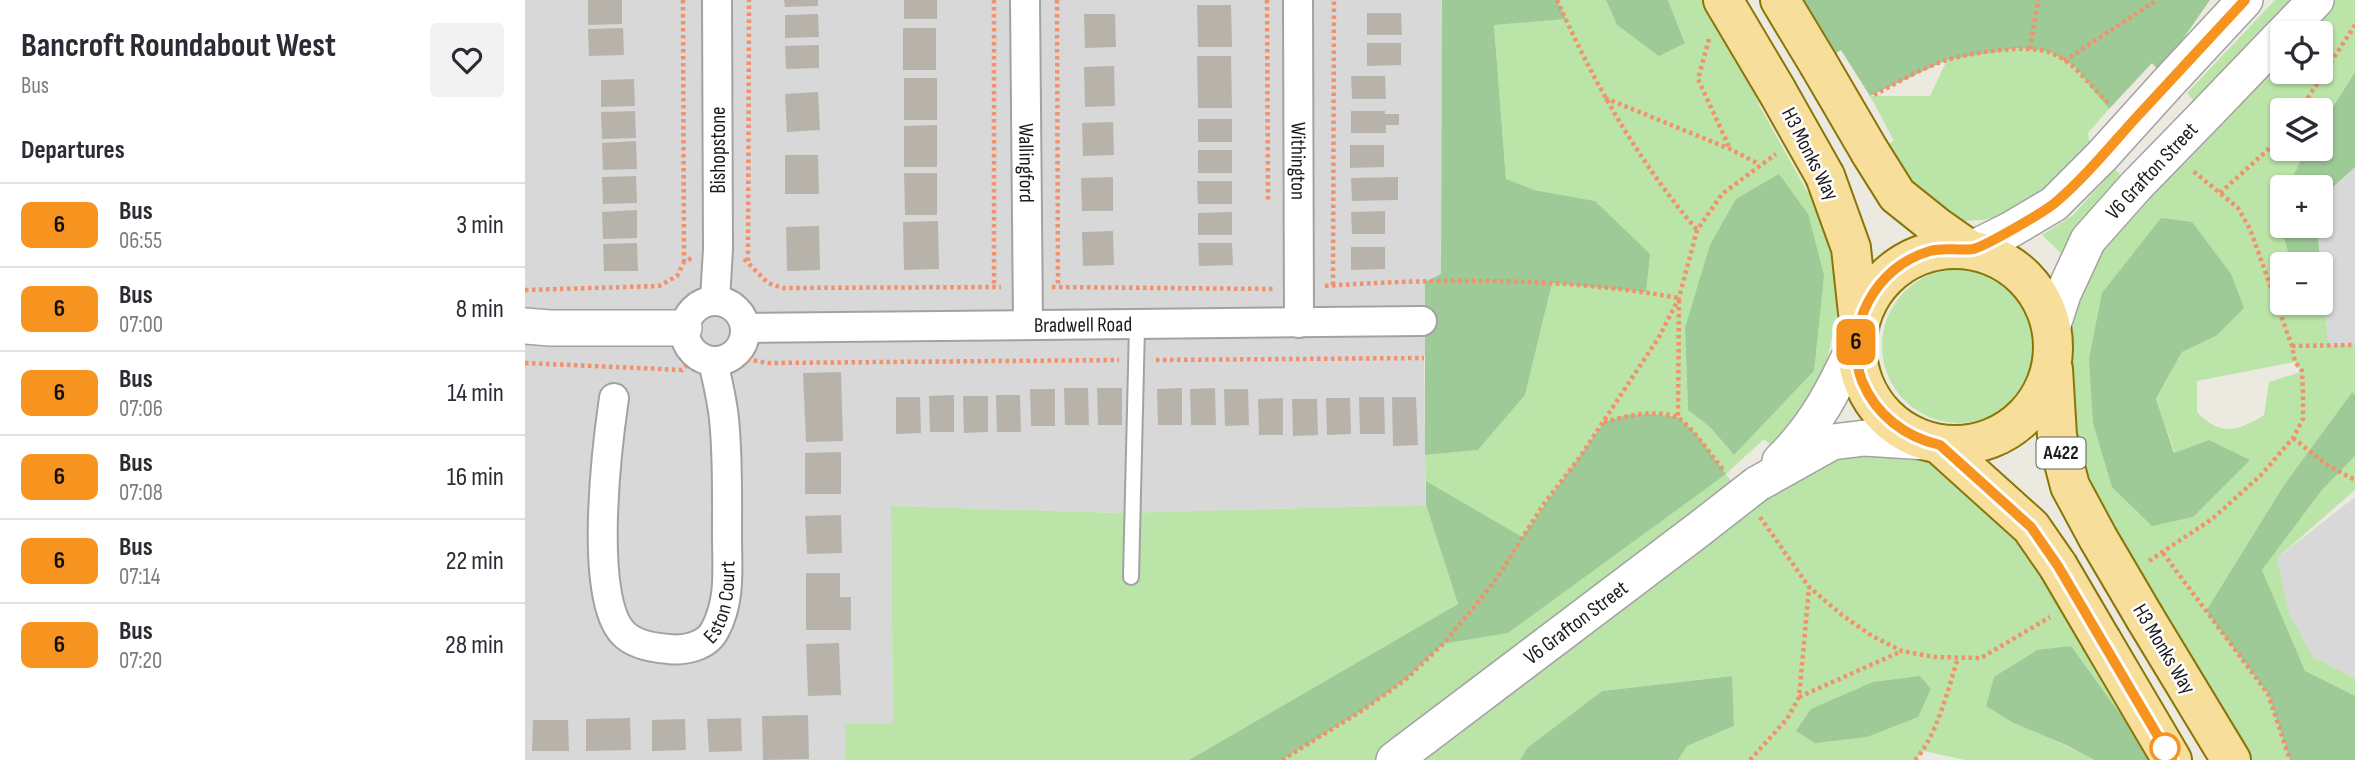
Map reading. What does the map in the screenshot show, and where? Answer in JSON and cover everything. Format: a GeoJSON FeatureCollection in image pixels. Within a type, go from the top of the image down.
{"type":"FeatureCollection","features":[{"type":"Feature","properties":{"kind":"main road","name":"A422"},"geometry":{"type":"LineString","coordinates":[[1780,0],[1898,195],[1937,228],[1969,249],[2000,259],[2024,276],[2042,300],[2052,344],[2044,390],[2026,416],[2001,435],[1972,445],[1934,444]]}},
{"type":"Feature","properties":{"kind":"main road","name":"H3 Monks Way"},"geometry":{"type":"LineString","coordinates":[[1729,9],[1825,176],[1851,248],[1857,333]]}},
{"type":"Feature","properties":{"kind":"main road","name":"A422"},"geometry":{"type":"LineString","coordinates":[[1969,249],[1931,251],[1899,265],[1874,290],[1857,333],[1858,369],[1867,394],[1883,415],[1903,432],[1934,444],[2031,527],[2058,566],[2172,760]]}},
{"type":"Feature","properties":{"kind":"main road","name":"H3 Monks Way"},"geometry":{"type":"LineString","coordinates":[[2052,344],[2057,436],[2070,486],[2145,618],[2231,760]]}},
{"type":"Feature","properties":{"kind":"street","name":"Bishopstone"},"geometry":{"type":"LineString","coordinates":[[715,300],[718,249],[717,0]]}},
{"type":"Feature","properties":{"kind":"street","name":"Wallingford"},"geometry":{"type":"LineString","coordinates":[[1025,0],[1028,325]]}},
{"type":"Feature","properties":{"kind":"street","name":"Withington"},"geometry":{"type":"LineString","coordinates":[[1299,0],[1300,323]]}},
{"type":"Feature","properties":{"kind":"street"},"geometry":{"type":"LineString","coordinates":[[1969,249],[2010,230],[2054,204],[2102,156],[2245,0]]}},
{"type":"Feature","properties":{"kind":"street","name":"V6 Grafton Street"},"geometry":{"type":"LineString","coordinates":[[2296,21],[2316,0]]}},
{"type":"Feature","properties":{"kind":"street","name":"V6 Grafton Street"},"geometry":{"type":"LineString","coordinates":[[2052,344],[2063,294],[2088,240],[2136,186],[2270,48]]}},
{"type":"Feature","properties":{"kind":"street"},"geometry":{"type":"LineString","coordinates":[[525,326],[706,350],[742,344],[745,328],[738,312],[732,306],[715,300],[706,301],[691,311],[706,350]]}},
{"type":"Feature","properties":{"kind":"street","name":"Bradwell Road"},"geometry":{"type":"LineString","coordinates":[[745,328],[1422,321]]}},
{"type":"Feature","properties":{"kind":"street","name":"V6 Grafton Street"},"geometry":{"type":"LineString","coordinates":[[1748,492],[1800,441],[1828,401],[1857,333]]}},
{"type":"Feature","properties":{"kind":"street","name":"Eston Court"},"geometry":{"type":"LineString","coordinates":[[614,398],[606,457],[604,555],[606,593],[613,617],[624,634],[639,643],[679,650],[703,643],[714,632],[727,599],[727,466],[724,417],[706,350]]}},
{"type":"Feature","properties":{"kind":"street","name":"V6 Grafton Street"},"geometry":{"type":"LineString","coordinates":[[1394,760],[1748,492],[1832,442],[1865,438],[1934,444]]}},
{"type":"Feature","properties":{"kind":"lane"},"geometry":{"type":"LineString","coordinates":[[1131,577],[1137,326]]}},
{"type":"Feature","properties":{"kind":"path"},"geometry":{"type":"LineString","coordinates":[[525,290],[659,286],[677,276],[684,262],[683,0]]}},
{"type":"Feature","properties":{"kind":"path"},"geometry":{"type":"LineString","coordinates":[[748,262],[749,0]]}},
{"type":"Feature","properties":{"kind":"path"},"geometry":{"type":"LineString","coordinates":[[994,0],[994,287]]}},
{"type":"Feature","properties":{"kind":"path"},"geometry":{"type":"LineString","coordinates":[[1057,0],[1058,287]]}},
{"type":"Feature","properties":{"kind":"path"},"geometry":{"type":"LineString","coordinates":[[1266,0],[1269,206]]}},
{"type":"Feature","properties":{"kind":"path"},"geometry":{"type":"LineString","coordinates":[[1333,285],[1334,0]]}},
{"type":"Feature","properties":{"kind":"path"},"geometry":{"type":"LineString","coordinates":[[1557,0],[1604,97],[1667,195],[1697,230]]}},
{"type":"Feature","properties":{"kind":"path"},"geometry":{"type":"LineString","coordinates":[[2030,49],[2038,0]]}},
{"type":"Feature","properties":{"kind":"path"},"geometry":{"type":"LineString","coordinates":[[2064,61],[2157,0]]}},
{"type":"Feature","properties":{"kind":"path"},"geometry":{"type":"LineString","coordinates":[[1729,9],[1707,40],[1698,79],[1730,149]]}},
{"type":"Feature","properties":{"kind":"path"},"geometry":{"type":"LineString","coordinates":[[2308,98],[2355,25]]}},
{"type":"Feature","properties":{"kind":"path"},"geometry":{"type":"LineString","coordinates":[[1870,96],[1947,60],[2019,48],[2049,52],[2074,66],[2093,90],[2114,107]]}},
{"type":"Feature","properties":{"kind":"path"},"geometry":{"type":"LineString","coordinates":[[1604,97],[1730,149],[1759,164]]}},
{"type":"Feature","properties":{"kind":"path"},"geometry":{"type":"LineString","coordinates":[[2220,193],[2270,148]]}},
{"type":"Feature","properties":{"kind":"path"},"geometry":{"type":"LineString","coordinates":[[1282,760],[1405,680],[1443,644],[1497,578],[1543,505],[1604,422],[1659,337],[1679,298],[1697,230],[1722,194],[1759,164],[1781,151]]}},
{"type":"Feature","properties":{"kind":"path"},"geometry":{"type":"LineString","coordinates":[[2140,566],[2212,519],[2260,476],[2293,438],[2303,419],[2302,371],[2295,362],[2292,345],[2250,229],[2238,208],[2184,164]]}},
{"type":"Feature","properties":{"kind":"path"},"geometry":{"type":"LineString","coordinates":[[684,262],[702,251],[735,250],[768,283],[783,288],[1299,288],[1458,281],[1552,282],[1629,289],[1679,298]]}},
{"type":"Feature","properties":{"kind":"path"},"geometry":{"type":"LineString","coordinates":[[1678,417],[1679,298]]}},
{"type":"Feature","properties":{"kind":"path"},"geometry":{"type":"LineString","coordinates":[[2292,345],[2355,345]]}},
{"type":"Feature","properties":{"kind":"path"},"geometry":{"type":"LineString","coordinates":[[525,363],[682,370],[706,350],[768,363],[1424,358]]}},
{"type":"Feature","properties":{"kind":"path"},"geometry":{"type":"LineString","coordinates":[[1604,422],[1626,415],[1678,417],[1748,492],[1809,587],[1862,629],[1902,651],[1934,657],[1981,658],[2057,612]]}},
{"type":"Feature","properties":{"kind":"path"},"geometry":{"type":"LineString","coordinates":[[2293,438],[2327,465],[2355,480]]}},
{"type":"Feature","properties":{"kind":"path"},"geometry":{"type":"LineString","coordinates":[[2163,553],[2268,694],[2290,760]]}},
{"type":"Feature","properties":{"kind":"path"},"geometry":{"type":"LineString","coordinates":[[1750,760],[1787,719],[1799,697],[1809,587]]}},
{"type":"Feature","properties":{"kind":"path"},"geometry":{"type":"LineString","coordinates":[[1799,697],[1902,651]]}},
{"type":"Feature","properties":{"kind":"path"},"geometry":{"type":"LineString","coordinates":[[1915,760],[1924,751],[1958,658]]}},
{"type":"Feature","properties":{"kind":"shaded area"},"geometry":{"type":"Polygon","coordinates":[[[525,0],[1442,0],[1441,274],[1424,358],[1426,505],[1118,513],[891,506],[893,724],[845,724],[845,760],[525,760],[525,0]]]}},
{"type":"Feature","properties":{"kind":"shaded area"},"geometry":{"type":"Polygon","coordinates":[[[2355,167],[2355,345],[2329,346],[2326,315],[2333,315],[2333,252],[2320,252],[2318,238],[2333,238],[2333,187],[2355,167]]]}},
{"type":"Feature","properties":{"kind":"shaded area"},"geometry":{"type":"Polygon","coordinates":[[[2355,497],[2355,678],[2313,657],[2288,614],[2277,558],[2355,497]]]}},
{"type":"Feature","properties":{"kind":"green space"},"geometry":{"type":"Polygon","coordinates":[[[1442,0],[1557,0],[1566,19],[1494,25],[1506,179],[1534,190],[1595,201],[1650,254],[1646,292],[1552,283],[1525,395],[1478,450],[1425,455],[1425,282],[1441,274],[1442,0]]]}},
{"type":"Feature","properties":{"kind":"green space"},"geometry":{"type":"Polygon","coordinates":[[[1557,0],[1606,0],[1617,25],[1685,42],[1668,0],[1723,0],[1734,18],[1759,105],[1808,193],[1818,192],[1836,246],[1839,306],[1828,356],[1815,392],[1771,445],[1764,439],[1726,474],[1743,496],[1832,442],[1927,442],[1999,498],[2151,760],[2037,650],[1995,677],[1986,706],[2094,760],[1965,760],[1924,751],[1915,760],[1678,760],[1687,746],[1734,726],[1731,676],[1602,691],[1527,748],[1520,760],[1282,760],[1405,680],[1443,644],[1508,633],[1604,422],[1522,538],[1426,481],[1425,455],[1478,450],[1525,395],[1552,282],[1646,291],[1595,201],[1534,190],[1506,179],[1494,24],[1565,19],[1557,0]],[[1685,328],[1688,410],[1711,428],[1734,455],[1814,371],[1685,328]]]}},
{"type":"Feature","properties":{"kind":"green space"},"geometry":{"type":"Polygon","coordinates":[[[1606,0],[1668,0],[1685,43],[1659,56],[1617,25],[1606,0]]]}},
{"type":"Feature","properties":{"kind":"green space"},"geometry":{"type":"Polygon","coordinates":[[[1793,0],[2210,0],[2160,72],[2152,63],[2109,109],[2074,66],[2049,52],[2019,48],[1947,60],[1870,96],[1841,50],[1833,55],[1793,0]]]}},
{"type":"Feature","properties":{"kind":"green space"},"geometry":{"type":"Polygon","coordinates":[[[2275,0],[2301,0],[2281,21],[2270,21],[2270,32],[2199,106],[2187,93],[2275,0]]]}},
{"type":"Feature","properties":{"kind":"green space"},"geometry":{"type":"Polygon","coordinates":[[[2316,0],[2355,0],[2355,72],[2333,107],[2333,98],[2270,98],[2270,161],[2300,161],[2294,175],[2270,175],[2270,238],[2284,238],[2288,252],[2270,252],[2270,315],[2325,315],[2329,345],[2355,345],[2355,395],[2351,393],[2284,485],[2206,611],[2268,694],[2290,760],[2222,760],[2057,436],[2052,328],[2063,294],[2270,49],[2270,84],[2333,84],[2333,21],[2296,21],[2316,0]],[[2192,222],[2112,487],[2175,453],[2156,400],[2182,352],[2216,336],[2192,222]],[[2295,362],[2197,381],[2197,412],[2222,428],[2246,425],[2264,415],[2269,382],[2301,372],[2295,362]]]}},
{"type":"Feature","properties":{"kind":"green space"},"geometry":{"type":"Polygon","coordinates":[[[2019,48],[2049,52],[2074,66],[2109,109],[2088,133],[2090,147],[2039,195],[2008,213],[1983,220],[1962,221],[1935,204],[1912,183],[1888,144],[1894,141],[1870,96],[1930,96],[1947,60],[2019,48]]]}},
{"type":"Feature","properties":{"kind":"green space"},"geometry":{"type":"Polygon","coordinates":[[[2355,72],[2355,167],[2333,187],[2333,175],[2294,175],[2300,161],[2333,161],[2333,107],[2355,72]]]}},
{"type":"Feature","properties":{"kind":"green space"},"geometry":{"type":"Polygon","coordinates":[[[2115,169],[2126,181],[2066,258],[2042,235],[2072,216],[2115,169]]]}},
{"type":"Feature","properties":{"kind":"green space"},"geometry":{"type":"Polygon","coordinates":[[[1779,174],[1808,214],[1824,275],[1814,371],[1734,455],[1711,428],[1688,410],[1685,328],[1710,245],[1736,199],[1779,174]]]}},
{"type":"Feature","properties":{"kind":"green space"},"geometry":{"type":"Polygon","coordinates":[[[2161,218],[2192,222],[2231,274],[2244,308],[2216,336],[2182,352],[2156,399],[2174,453],[2209,440],[2250,460],[2193,517],[2152,526],[2112,487],[2093,423],[2089,359],[2102,293],[2161,218]]]}},
{"type":"Feature","properties":{"kind":"green space"},"geometry":{"type":"Polygon","coordinates":[[[2284,238],[2318,238],[2320,252],[2288,252],[2284,238]]]}},
{"type":"Feature","properties":{"kind":"green space"},"geometry":{"type":"Polygon","coordinates":[[[1959,269],[1989,275],[2014,291],[2030,316],[2036,346],[2030,376],[2014,401],[1989,417],[1959,423],[1929,417],[1904,401],[1888,376],[1882,346],[1888,316],[1904,291],[1929,275],[1959,269]]]}},
{"type":"Feature","properties":{"kind":"green space"},"geometry":{"type":"Polygon","coordinates":[[[2352,392],[2355,395],[2355,456],[2322,490],[2262,570],[2305,671],[2355,696],[2355,760],[2290,760],[2268,694],[2206,611],[2284,485],[2352,392]]]}},
{"type":"Feature","properties":{"kind":"green space"},"geometry":{"type":"Polygon","coordinates":[[[1627,415],[1678,417],[1696,434],[1726,474],[1508,633],[1443,644],[1405,680],[1363,710],[1282,760],[1189,760],[1458,604],[1426,505],[1426,481],[1522,537],[1604,422],[1627,415]]]}},
{"type":"Feature","properties":{"kind":"green space"},"geometry":{"type":"Polygon","coordinates":[[[2355,456],[2355,490],[2277,558],[2289,614],[2313,657],[2355,678],[2355,696],[2305,672],[2262,570],[2322,490],[2355,456]]]}},
{"type":"Feature","properties":{"kind":"green space"},"geometry":{"type":"Polygon","coordinates":[[[1426,505],[1458,604],[1189,760],[845,760],[845,724],[893,724],[891,506],[1118,513],[1426,505]]]}},
{"type":"Feature","properties":{"kind":"green space"},"geometry":{"type":"Polygon","coordinates":[[[2071,646],[2151,760],[2094,760],[2012,722],[1986,706],[1994,677],[2037,650],[2071,646]]]}},
{"type":"Feature","properties":{"kind":"green space"},"geometry":{"type":"Polygon","coordinates":[[[1732,676],[1734,726],[1687,746],[1678,760],[1520,760],[1527,748],[1602,691],[1732,676]]]}},
{"type":"Feature","properties":{"kind":"green space"},"geometry":{"type":"Polygon","coordinates":[[[1920,676],[1931,689],[1918,717],[1867,737],[1815,743],[1796,731],[1811,709],[1873,682],[1920,676]]]}},
{"type":"Feature","properties":{"kind":"building"},"geometry":{"type":"Polygon","coordinates":[[[588,0],[622,0],[622,24],[588,25],[588,0]]]}},
{"type":"Feature","properties":{"kind":"building"},"geometry":{"type":"Polygon","coordinates":[[[784,0],[818,0],[818,6],[785,7],[784,0]]]}},
{"type":"Feature","properties":{"kind":"building"},"geometry":{"type":"Polygon","coordinates":[[[904,0],[937,0],[937,19],[904,19],[904,0]]]}},
{"type":"Feature","properties":{"kind":"building"},"geometry":{"type":"Polygon","coordinates":[[[1197,5],[1231,5],[1232,47],[1198,47],[1197,5]]]}},
{"type":"Feature","properties":{"kind":"building"},"geometry":{"type":"Polygon","coordinates":[[[1367,13],[1401,13],[1402,35],[1367,35],[1367,13]]]}},
{"type":"Feature","properties":{"kind":"building"},"geometry":{"type":"Polygon","coordinates":[[[818,14],[819,37],[785,38],[785,15],[818,14]]]}},
{"type":"Feature","properties":{"kind":"building"},"geometry":{"type":"Polygon","coordinates":[[[1084,14],[1115,14],[1116,47],[1085,48],[1084,14]]]}},
{"type":"Feature","properties":{"kind":"building"},"geometry":{"type":"Polygon","coordinates":[[[623,28],[624,55],[589,56],[588,29],[623,28]]]}},
{"type":"Feature","properties":{"kind":"building"},"geometry":{"type":"Polygon","coordinates":[[[903,28],[936,28],[936,70],[903,70],[903,28]]]}},
{"type":"Feature","properties":{"kind":"building"},"geometry":{"type":"Polygon","coordinates":[[[1367,43],[1401,43],[1401,65],[1367,66],[1367,43]]]}},
{"type":"Feature","properties":{"kind":"building"},"geometry":{"type":"Polygon","coordinates":[[[819,45],[819,68],[786,69],[785,46],[819,45]]]}},
{"type":"Feature","properties":{"kind":"building"},"geometry":{"type":"Polygon","coordinates":[[[1197,56],[1231,56],[1232,108],[1198,108],[1197,56]]]}},
{"type":"Feature","properties":{"kind":"building"},"geometry":{"type":"Polygon","coordinates":[[[1114,66],[1115,106],[1085,107],[1084,67],[1114,66]]]}},
{"type":"Feature","properties":{"kind":"building"},"geometry":{"type":"Polygon","coordinates":[[[1351,76],[1385,76],[1386,99],[1352,99],[1351,76]]]}},
{"type":"Feature","properties":{"kind":"building"},"geometry":{"type":"Polygon","coordinates":[[[904,78],[937,78],[937,120],[904,120],[904,78]]]}},
{"type":"Feature","properties":{"kind":"building"},"geometry":{"type":"Polygon","coordinates":[[[634,79],[635,106],[601,107],[601,80],[634,79]]]}},
{"type":"Feature","properties":{"kind":"building"},"geometry":{"type":"Polygon","coordinates":[[[818,92],[820,130],[787,132],[785,94],[818,92]]]}},
{"type":"Feature","properties":{"kind":"building"},"geometry":{"type":"Polygon","coordinates":[[[635,111],[636,138],[602,139],[601,112],[635,111]]]}},
{"type":"Feature","properties":{"kind":"building"},"geometry":{"type":"Polygon","coordinates":[[[1351,111],[1385,111],[1385,114],[1399,114],[1399,125],[1386,125],[1386,133],[1351,133],[1351,111]]]}},
{"type":"Feature","properties":{"kind":"building"},"geometry":{"type":"Polygon","coordinates":[[[1198,119],[1232,119],[1232,142],[1198,142],[1198,119]]]}},
{"type":"Feature","properties":{"kind":"building"},"geometry":{"type":"Polygon","coordinates":[[[1113,122],[1114,155],[1083,156],[1082,123],[1113,122]]]}},
{"type":"Feature","properties":{"kind":"building"},"geometry":{"type":"Polygon","coordinates":[[[937,125],[937,167],[904,167],[904,126],[937,125]]]}},
{"type":"Feature","properties":{"kind":"building"},"geometry":{"type":"Polygon","coordinates":[[[636,141],[637,169],[603,170],[602,143],[636,141]]]}},
{"type":"Feature","properties":{"kind":"building"},"geometry":{"type":"Polygon","coordinates":[[[1350,145],[1384,145],[1384,167],[1350,168],[1350,145]]]}},
{"type":"Feature","properties":{"kind":"building"},"geometry":{"type":"Polygon","coordinates":[[[1198,150],[1232,150],[1232,173],[1198,173],[1198,150]]]}},
{"type":"Feature","properties":{"kind":"building"},"geometry":{"type":"Polygon","coordinates":[[[785,155],[818,155],[819,194],[785,194],[785,155]]]}},
{"type":"Feature","properties":{"kind":"building"},"geometry":{"type":"Polygon","coordinates":[[[904,173],[937,173],[937,215],[905,215],[904,173]]]}},
{"type":"Feature","properties":{"kind":"building"},"geometry":{"type":"Polygon","coordinates":[[[636,176],[637,203],[603,204],[602,177],[636,176]]]}},
{"type":"Feature","properties":{"kind":"building"},"geometry":{"type":"Polygon","coordinates":[[[1113,177],[1113,211],[1082,211],[1081,178],[1113,177]]]}},
{"type":"Feature","properties":{"kind":"building"},"geometry":{"type":"Polygon","coordinates":[[[1398,177],[1398,200],[1352,201],[1351,178],[1398,177]]]}},
{"type":"Feature","properties":{"kind":"building"},"geometry":{"type":"Polygon","coordinates":[[[1197,181],[1232,181],[1232,204],[1198,204],[1197,181]]]}},
{"type":"Feature","properties":{"kind":"building"},"geometry":{"type":"Polygon","coordinates":[[[637,210],[637,238],[603,239],[602,212],[637,210]]]}},
{"type":"Feature","properties":{"kind":"building"},"geometry":{"type":"Polygon","coordinates":[[[1385,211],[1385,234],[1352,234],[1351,212],[1385,211]]]}},
{"type":"Feature","properties":{"kind":"building"},"geometry":{"type":"Polygon","coordinates":[[[1232,212],[1232,235],[1198,235],[1198,213],[1232,212]]]}},
{"type":"Feature","properties":{"kind":"building"},"geometry":{"type":"Polygon","coordinates":[[[938,221],[939,269],[904,270],[903,222],[938,221]]]}},
{"type":"Feature","properties":{"kind":"building"},"geometry":{"type":"Polygon","coordinates":[[[819,226],[820,270],[787,271],[786,227],[819,226]]]}},
{"type":"Feature","properties":{"kind":"building"},"geometry":{"type":"Polygon","coordinates":[[[1113,231],[1114,265],[1083,266],[1082,232],[1113,231]]]}},
{"type":"Feature","properties":{"kind":"building"},"geometry":{"type":"Polygon","coordinates":[[[637,243],[638,271],[604,271],[603,244],[637,243]]]}},
{"type":"Feature","properties":{"kind":"building"},"geometry":{"type":"Polygon","coordinates":[[[1198,243],[1232,243],[1233,265],[1199,266],[1198,243]]]}},
{"type":"Feature","properties":{"kind":"building"},"geometry":{"type":"Polygon","coordinates":[[[1351,247],[1385,247],[1385,269],[1351,270],[1351,247]]]}},
{"type":"Feature","properties":{"kind":"building"},"geometry":{"type":"Polygon","coordinates":[[[841,372],[843,441],[806,442],[803,373],[841,372]]]}},
{"type":"Feature","properties":{"kind":"building"},"geometry":{"type":"Polygon","coordinates":[[[1064,388],[1088,388],[1089,425],[1065,425],[1064,388]]]}},
{"type":"Feature","properties":{"kind":"building"},"geometry":{"type":"Polygon","coordinates":[[[1097,388],[1122,388],[1122,425],[1098,425],[1097,388]]]}},
{"type":"Feature","properties":{"kind":"building"},"geometry":{"type":"Polygon","coordinates":[[[1182,388],[1182,425],[1158,425],[1157,389],[1182,388]]]}},
{"type":"Feature","properties":{"kind":"building"},"geometry":{"type":"Polygon","coordinates":[[[1215,388],[1216,425],[1191,425],[1190,389],[1215,388]]]}},
{"type":"Feature","properties":{"kind":"building"},"geometry":{"type":"Polygon","coordinates":[[[1030,389],[1055,389],[1055,426],[1031,426],[1030,389]]]}},
{"type":"Feature","properties":{"kind":"building"},"geometry":{"type":"Polygon","coordinates":[[[1224,389],[1248,389],[1249,425],[1225,426],[1224,389]]]}},
{"type":"Feature","properties":{"kind":"building"},"geometry":{"type":"Polygon","coordinates":[[[954,395],[954,432],[930,432],[929,396],[954,395]]]}},
{"type":"Feature","properties":{"kind":"building"},"geometry":{"type":"Polygon","coordinates":[[[996,395],[1020,395],[1021,432],[997,432],[996,395]]]}},
{"type":"Feature","properties":{"kind":"building"},"geometry":{"type":"Polygon","coordinates":[[[963,396],[988,396],[988,432],[964,433],[963,396]]]}},
{"type":"Feature","properties":{"kind":"building"},"geometry":{"type":"Polygon","coordinates":[[[896,397],[920,397],[921,433],[896,434],[896,397]]]}},
{"type":"Feature","properties":{"kind":"building"},"geometry":{"type":"Polygon","coordinates":[[[1359,397],[1384,397],[1385,434],[1360,434],[1359,397]]]}},
{"type":"Feature","properties":{"kind":"building"},"geometry":{"type":"Polygon","coordinates":[[[1392,397],[1416,397],[1418,445],[1393,446],[1392,397]]]}},
{"type":"Feature","properties":{"kind":"building"},"geometry":{"type":"Polygon","coordinates":[[[1283,398],[1283,435],[1259,435],[1258,399],[1283,398]]]}},
{"type":"Feature","properties":{"kind":"building"},"geometry":{"type":"Polygon","coordinates":[[[1326,398],[1350,398],[1351,434],[1327,435],[1326,398]]]}},
{"type":"Feature","properties":{"kind":"building"},"geometry":{"type":"Polygon","coordinates":[[[1292,399],[1317,399],[1318,435],[1293,436],[1292,399]]]}},
{"type":"Feature","properties":{"kind":"building"},"geometry":{"type":"Polygon","coordinates":[[[841,452],[841,494],[805,494],[805,453],[841,452]]]}},
{"type":"Feature","properties":{"kind":"building"},"geometry":{"type":"Polygon","coordinates":[[[841,515],[842,553],[807,554],[805,516],[841,515]]]}},
{"type":"Feature","properties":{"kind":"building"},"geometry":{"type":"Polygon","coordinates":[[[806,573],[840,573],[840,597],[851,597],[851,630],[806,630],[806,573]]]}},
{"type":"Feature","properties":{"kind":"building"},"geometry":{"type":"Polygon","coordinates":[[[839,643],[841,695],[808,696],[806,644],[839,643]]]}},
{"type":"Feature","properties":{"kind":"building"},"geometry":{"type":"Polygon","coordinates":[[[808,715],[809,759],[763,760],[762,716],[808,715]]]}},
{"type":"Feature","properties":{"kind":"building"},"geometry":{"type":"Polygon","coordinates":[[[630,718],[631,750],[586,751],[586,719],[630,718]]]}},
{"type":"Feature","properties":{"kind":"building"},"geometry":{"type":"Polygon","coordinates":[[[741,718],[742,751],[709,752],[707,719],[741,718]]]}},
{"type":"Feature","properties":{"kind":"building"},"geometry":{"type":"Polygon","coordinates":[[[685,719],[686,750],[652,751],[652,720],[685,719]]]}},
{"type":"Feature","properties":{"kind":"building"},"geometry":{"type":"Polygon","coordinates":[[[533,720],[568,720],[569,751],[532,751],[533,720]]]}},
{"type":"Feature","properties":{"kind":"bus line","name":"6"},"geometry":{"type":"LineString","coordinates":[[2172,760],[2058,566],[2031,527],[1940,445],[1903,432],[1883,415],[1867,394],[1858,369],[1856,343],[1859,322],[1874,290],[1899,265],[1931,251],[1972,249],[2054,204],[2102,156],[2245,0]]}}]}
